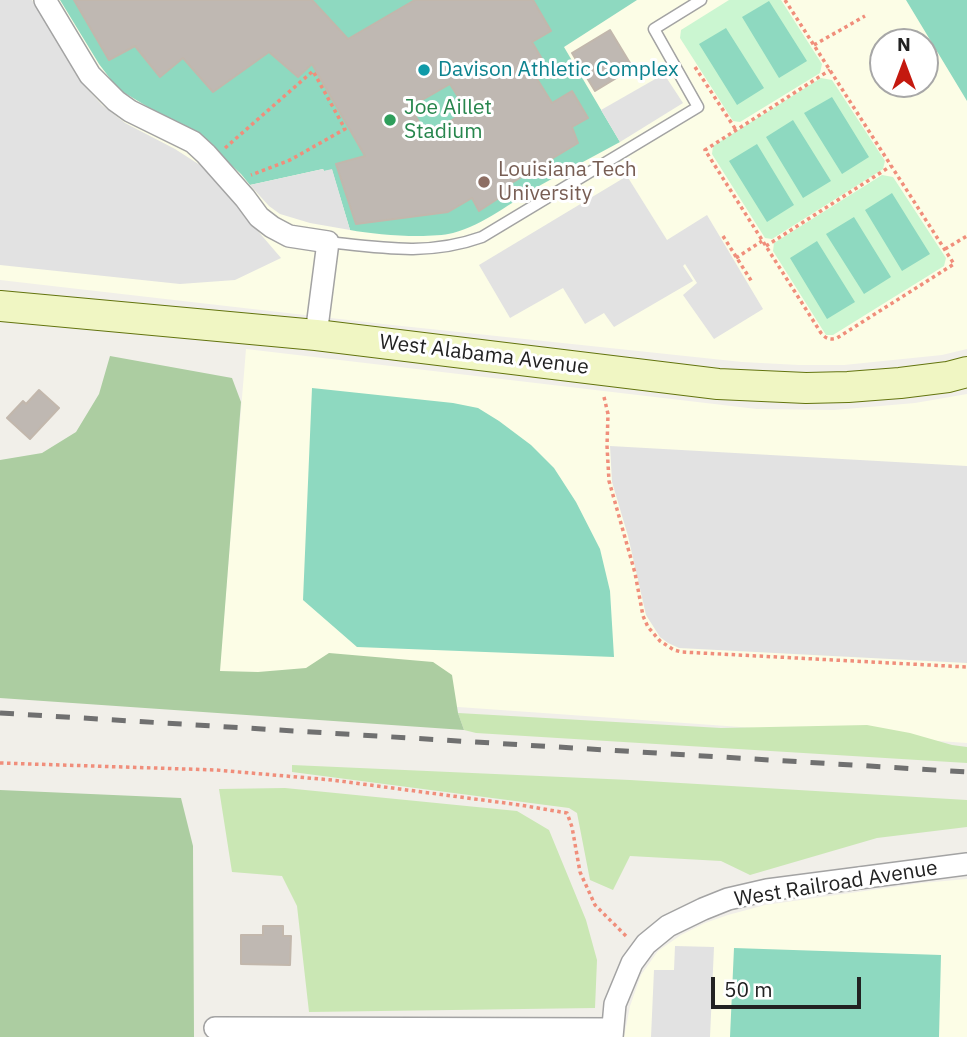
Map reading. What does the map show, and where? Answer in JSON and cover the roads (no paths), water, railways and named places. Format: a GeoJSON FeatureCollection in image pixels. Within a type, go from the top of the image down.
{"type":"FeatureCollection","features":[{"type":"Feature","properties":{"kind":"main road","name":"West Alabama Avenue"},"geometry":{"type":"LineString","coordinates":[[0,306],[316,335],[753,386],[848,387],[948,377],[967,372]]}},
{"type":"Feature","properties":{"kind":"street"},"geometry":{"type":"LineString","coordinates":[[46,0],[90,75],[116,100],[131,111],[193,142],[259,217],[272,227],[289,236],[328,243],[316,335]]}},
{"type":"Feature","properties":{"kind":"street","name":"West Railroad Avenue"},"geometry":{"type":"LineString","coordinates":[[612,1033],[615,1004],[632,963],[640,951],[668,926],[703,909],[728,899],[767,890],[967,864]]}},
{"type":"Feature","properties":{"kind":"street"},"geometry":{"type":"LineString","coordinates":[[215,1028],[612,1033]]}},
{"type":"Feature","properties":{"kind":"lane"},"geometry":{"type":"LineString","coordinates":[[328,243],[403,250],[437,249],[473,240],[698,107],[654,29],[701,0]]}},
{"type":"Feature","properties":{"kind":"railway"},"geometry":{"type":"LineString","coordinates":[[0,713],[967,772]]}},
{"type":"Feature","properties":{"kind":"place","name":"Davison Athletic Complex"},"geometry":{"type":"Point","coordinates":[424,70]}},
{"type":"Feature","properties":{"kind":"place","name":"Joe Aillet Stadium"},"geometry":{"type":"Point","coordinates":[390,120]}},
{"type":"Feature","properties":{"kind":"place","name":"Louisiana Tech University"},"geometry":{"type":"Point","coordinates":[484,182]}}]}
